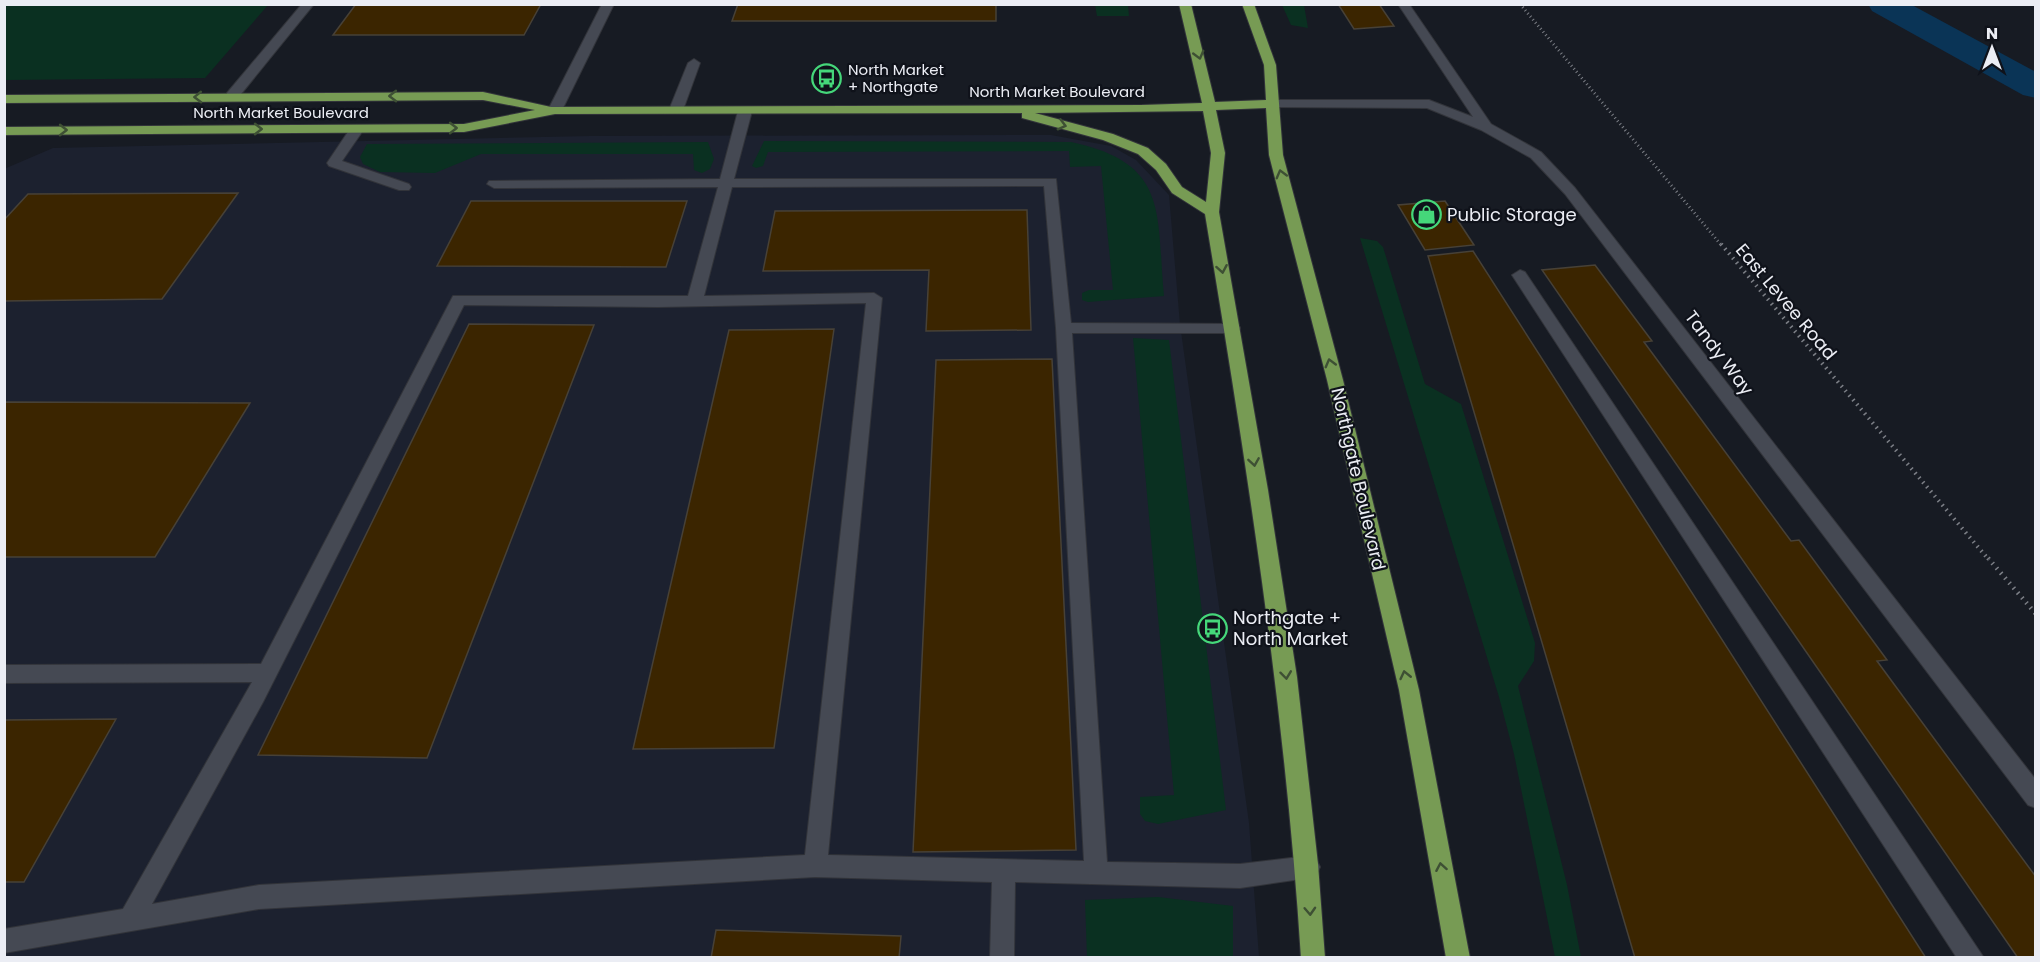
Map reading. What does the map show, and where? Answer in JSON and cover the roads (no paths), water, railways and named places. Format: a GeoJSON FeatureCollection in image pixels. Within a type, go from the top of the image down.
{"type":"FeatureCollection","features":[{"type":"Feature","properties":{"kind":"main road"},"geometry":{"type":"LineString","coordinates":[[1185,4],[1203,68],[1218,153],[1212,212],[1279,621],[1308,867],[1313,957]]}},
{"type":"Feature","properties":{"kind":"main road","name":"Northgate Boulevard"},"geometry":{"type":"LineString","coordinates":[[1248,4],[1270,65],[1276,155],[1335,380],[1409,690],[1458,957]]}},
{"type":"Feature","properties":{"kind":"main road","name":"North Market Boulevard"},"geometry":{"type":"LineString","coordinates":[[4,99],[483,96],[555,110],[745,111],[1271,105]]}},
{"type":"Feature","properties":{"kind":"main road"},"geometry":{"type":"LineString","coordinates":[[1005,109],[1108,137],[1143,151],[1161,168],[1177,190],[1212,212]]}},
{"type":"Feature","properties":{"kind":"main road","name":"North Market Boulevard"},"geometry":{"type":"LineString","coordinates":[[4,131],[464,128],[555,110]]}},
{"type":"Feature","properties":{"kind":"street"},"geometry":{"type":"LineString","coordinates":[[232,96],[309,4]]}},
{"type":"Feature","properties":{"kind":"street"},"geometry":{"type":"LineString","coordinates":[[555,110],[608,4]]}},
{"type":"Feature","properties":{"kind":"street"},"geometry":{"type":"LineString","coordinates":[[1403,4],[1486,127]]}},
{"type":"Feature","properties":{"kind":"street"},"geometry":{"type":"LineString","coordinates":[[676,110],[694,63]]}},
{"type":"Feature","properties":{"kind":"street","name":"Tandy Way"},"geometry":{"type":"LineString","coordinates":[[1271,105],[1335,103],[1429,105],[1486,127],[1536,155],[1570,191],[2036,798]]}},
{"type":"Feature","properties":{"kind":"street"},"geometry":{"type":"LineString","coordinates":[[695,302],[745,111]]}},
{"type":"Feature","properties":{"kind":"street"},"geometry":{"type":"LineString","coordinates":[[357,129],[334,163],[404,187]]}},
{"type":"Feature","properties":{"kind":"street"},"geometry":{"type":"LineString","coordinates":[[494,184],[1051,183],[1064,328],[1096,872]]}},
{"type":"Feature","properties":{"kind":"street"},"geometry":{"type":"LineString","coordinates":[[1520,275],[1972,957]]}},
{"type":"Feature","properties":{"kind":"street"},"geometry":{"type":"LineString","coordinates":[[130,919],[267,673],[459,300],[695,302],[874,298],[815,866]]}},
{"type":"Feature","properties":{"kind":"street"},"geometry":{"type":"LineString","coordinates":[[1064,328],[1232,328]]}},
{"type":"Feature","properties":{"kind":"street"},"geometry":{"type":"LineString","coordinates":[[4,674],[267,673]]}},
{"type":"Feature","properties":{"kind":"street"},"geometry":{"type":"LineString","coordinates":[[4,941],[259,897],[815,866],[1240,876],[1308,867]]}},
{"type":"Feature","properties":{"kind":"street"},"geometry":{"type":"LineString","coordinates":[[1002,957],[1004,869]]}},
{"type":"Feature","properties":{"kind":"waterway"},"geometry":{"type":"LineString","coordinates":[[1884,4],[2036,87]]}},
{"type":"Feature","properties":{"kind":"place","name":"North Market + Northgate"},"geometry":{"type":"Point","coordinates":[827,79]}},
{"type":"Feature","properties":{"kind":"place","name":"Public Storage"},"geometry":{"type":"Point","coordinates":[1426,215]}},
{"type":"Feature","properties":{"kind":"place","name":"Northgate + North Market"},"geometry":{"type":"Point","coordinates":[1212,628]}}]}
